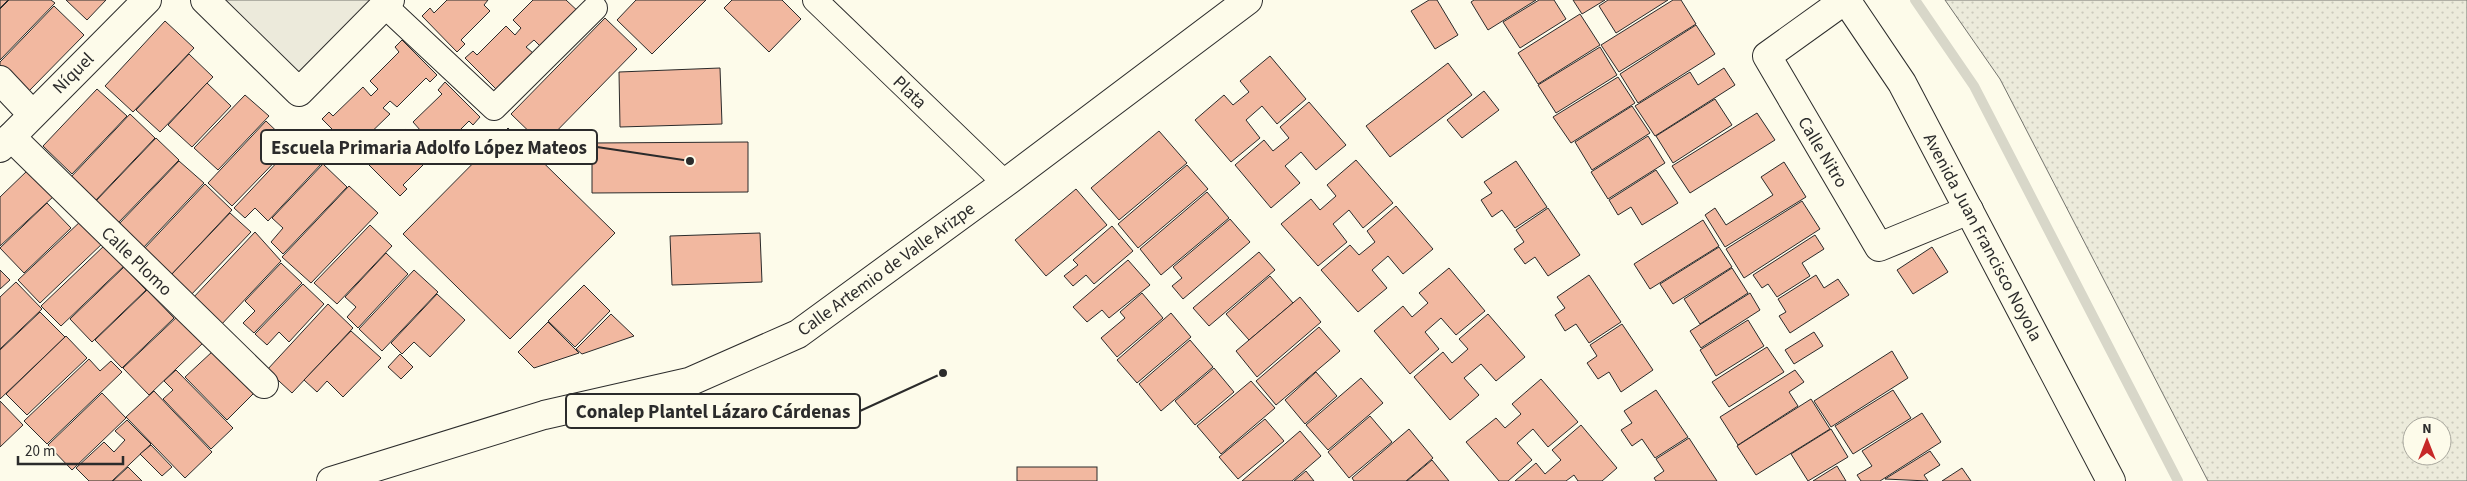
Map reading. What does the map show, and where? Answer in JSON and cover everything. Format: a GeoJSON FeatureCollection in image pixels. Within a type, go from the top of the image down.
{"type":"FeatureCollection","features":[{"type":"Feature","properties":{"kind":"street","name":"Níquel"},"geometry":{"type":"LineString","coordinates":[[5,142],[147,0]]}},
{"type":"Feature","properties":{"kind":"street"},"geometry":{"type":"LineString","coordinates":[[205,0],[299,92],[387,3],[494,108],[595,3]]}},
{"type":"Feature","properties":{"kind":"street","name":"Plata"},"geometry":{"type":"LineString","coordinates":[[815,0],[1005,184]]}},
{"type":"Feature","properties":{"kind":"street","name":"Calle Artemio de Valle Arizpe"},"geometry":{"type":"LineString","coordinates":[[331,481],[544,415],[689,382],[798,334],[1005,184],[1248,0]]}},
{"type":"Feature","properties":{"kind":"street","name":"Avenida Juan Francisco Noyola"},"geometry":{"type":"LineString","coordinates":[[1846,0],[1902,83],[2111,481]]}},
{"type":"Feature","properties":{"kind":"street","name":"Calle Nitro"},"geometry":{"type":"LineString","coordinates":[[1846,0],[1766,56],[1880,247],[1969,210]]}},
{"type":"Feature","properties":{"kind":"street"},"geometry":{"type":"LineString","coordinates":[[0,80],[32,114]]}},
{"type":"Feature","properties":{"kind":"street","name":"Calle Plomo"},"geometry":{"type":"LineString","coordinates":[[5,142],[264,384]]}},
{"type":"Feature","properties":{"kind":"shaded area"},"geometry":{"type":"Polygon","coordinates":[[[205,0],[390,0],[299,92],[205,0]]]}},
{"type":"Feature","properties":{"kind":"shaded area"},"geometry":{"type":"Polygon","coordinates":[[[1945,0],[2467,0],[2467,481],[2208,481],[2000,79],[1945,0]]]}},
{"type":"Feature","properties":{"kind":"building"},"geometry":{"type":"Polygon","coordinates":[[[0,0],[8,0],[0,8],[0,0]]]}},
{"type":"Feature","properties":{"kind":"building"},"geometry":{"type":"Polygon","coordinates":[[[9,0],[51,0],[55,3],[0,60],[0,9],[9,0]]]}},
{"type":"Feature","properties":{"kind":"building"},"geometry":{"type":"Polygon","coordinates":[[[66,0],[106,0],[87,20],[66,0]]]}},
{"type":"Feature","properties":{"kind":"building"},"geometry":{"type":"Polygon","coordinates":[[[447,0],[488,0],[484,5],[490,11],[461,40],[465,44],[457,52],[422,16],[430,8],[434,13],[447,0]]]}},
{"type":"Feature","properties":{"kind":"building"},"geometry":{"type":"Polygon","coordinates":[[[533,0],[566,0],[581,14],[540,46],[534,40],[526,47],[533,53],[504,82],[508,86],[500,93],[465,58],[473,51],[477,55],[506,26],[515,35],[521,28],[513,20],[533,0]]]}},
{"type":"Feature","properties":{"kind":"building"},"geometry":{"type":"Polygon","coordinates":[[[636,0],[706,0],[652,54],[617,20],[636,0]]]}},
{"type":"Feature","properties":{"kind":"building"},"geometry":{"type":"Polygon","coordinates":[[[732,0],[782,0],[801,19],[769,52],[724,8],[732,0]]]}},
{"type":"Feature","properties":{"kind":"building"},"geometry":{"type":"Polygon","coordinates":[[[1429,0],[1437,0],[1458,35],[1435,49],[1411,11],[1429,0]]]}},
{"type":"Feature","properties":{"kind":"building"},"geometry":{"type":"Polygon","coordinates":[[[1474,0],[1536,0],[1488,30],[1471,2],[1474,0]]]}},
{"type":"Feature","properties":{"kind":"building"},"geometry":{"type":"Polygon","coordinates":[[[1539,0],[1554,0],[1566,19],[1520,48],[1503,22],[1539,0]]]}},
{"type":"Feature","properties":{"kind":"building"},"geometry":{"type":"Polygon","coordinates":[[[1573,0],[1605,0],[1582,14],[1573,0]]]}},
{"type":"Feature","properties":{"kind":"building"},"geometry":{"type":"Polygon","coordinates":[[[1608,0],[1668,0],[1616,33],[1599,6],[1608,0]]]}},
{"type":"Feature","properties":{"kind":"building"},"geometry":{"type":"Polygon","coordinates":[[[1673,0],[1681,0],[1696,24],[1619,72],[1601,45],[1673,0]]]}},
{"type":"Feature","properties":{"kind":"building"},"geometry":{"type":"Polygon","coordinates":[[[54,6],[84,35],[28,92],[0,66],[0,62],[54,6]]]}},
{"type":"Feature","properties":{"kind":"building"},"geometry":{"type":"Polygon","coordinates":[[[1580,14],[1600,45],[1538,84],[1518,53],[1580,14]]]}},
{"type":"Feature","properties":{"kind":"building"},"geometry":{"type":"Polygon","coordinates":[[[605,18],[637,49],[543,145],[511,114],[605,18]]]}},
{"type":"Feature","properties":{"kind":"building"},"geometry":{"type":"Polygon","coordinates":[[[165,21],[194,48],[133,112],[105,86],[165,21]]]}},
{"type":"Feature","properties":{"kind":"building"},"geometry":{"type":"Polygon","coordinates":[[[1696,25],[1715,54],[1638,103],[1620,74],[1696,25]]]}},
{"type":"Feature","properties":{"kind":"building"},"geometry":{"type":"Polygon","coordinates":[[[402,40],[437,75],[430,82],[426,78],[397,107],[390,101],[383,108],[390,114],[360,143],[365,147],[357,154],[322,119],[329,112],[333,116],[363,87],[371,96],[378,89],[370,81],[399,52],[395,47],[402,40]]]}},
{"type":"Feature","properties":{"kind":"building"},"geometry":{"type":"Polygon","coordinates":[[[1600,47],[1617,75],[1556,113],[1538,85],[1600,47]]]}},
{"type":"Feature","properties":{"kind":"building"},"geometry":{"type":"Polygon","coordinates":[[[189,54],[213,77],[160,132],[136,110],[189,54]]]}},
{"type":"Feature","properties":{"kind":"building"},"geometry":{"type":"Polygon","coordinates":[[[1270,56],[1306,99],[1277,124],[1262,106],[1246,120],[1260,138],[1231,162],[1195,120],[1224,95],[1233,105],[1249,92],[1240,81],[1270,56]]]}},
{"type":"Feature","properties":{"kind":"building"},"geometry":{"type":"Polygon","coordinates":[[[1448,63],[1472,95],[1390,157],[1366,126],[1448,63]]]}},
{"type":"Feature","properties":{"kind":"building"},"geometry":{"type":"Polygon","coordinates":[[[720,68],[722,124],[620,127],[619,72],[720,68]]]}},
{"type":"Feature","properties":{"kind":"building"},"geometry":{"type":"Polygon","coordinates":[[[1724,68],[1735,85],[1655,136],[1635,106],[1690,72],[1698,85],[1724,68]]]}},
{"type":"Feature","properties":{"kind":"building"},"geometry":{"type":"Polygon","coordinates":[[[1618,77],[1635,103],[1571,143],[1553,117],[1618,77]]]}},
{"type":"Feature","properties":{"kind":"building"},"geometry":{"type":"Polygon","coordinates":[[[445,82],[480,117],[473,125],[469,121],[440,150],[434,143],[426,150],[432,156],[403,185],[407,189],[400,196],[365,161],[372,154],[376,158],[406,129],[415,138],[421,131],[413,122],[442,94],[438,90],[445,82]]]}},
{"type":"Feature","properties":{"kind":"building"},"geometry":{"type":"Polygon","coordinates":[[[207,83],[231,106],[192,147],[168,125],[207,83]]]}},
{"type":"Feature","properties":{"kind":"building"},"geometry":{"type":"Polygon","coordinates":[[[97,89],[127,116],[72,174],[43,146],[97,89]]]}},
{"type":"Feature","properties":{"kind":"building"},"geometry":{"type":"Polygon","coordinates":[[[1484,91],[1499,110],[1462,138],[1447,120],[1484,91]]]}},
{"type":"Feature","properties":{"kind":"building"},"geometry":{"type":"Polygon","coordinates":[[[245,95],[269,116],[218,170],[194,148],[245,95]]]}},
{"type":"Feature","properties":{"kind":"building"},"geometry":{"type":"Polygon","coordinates":[[[1715,99],[1732,125],[1673,163],[1656,136],[1715,99]]]}},
{"type":"Feature","properties":{"kind":"building"},"geometry":{"type":"Polygon","coordinates":[[[1309,102],[1346,145],[1316,170],[1301,152],[1285,166],[1300,183],[1271,208],[1235,165],[1264,140],[1273,151],[1289,138],[1280,127],[1309,102]]]}},
{"type":"Feature","properties":{"kind":"building"},"geometry":{"type":"Polygon","coordinates":[[[1632,106],[1650,133],[1592,170],[1575,142],[1632,106]]]}},
{"type":"Feature","properties":{"kind":"building"},"geometry":{"type":"Polygon","coordinates":[[[1757,113],[1775,140],[1690,193],[1672,166],[1757,113]]]}},
{"type":"Feature","properties":{"kind":"building"},"geometry":{"type":"Polygon","coordinates":[[[130,114],[155,138],[96,200],[71,177],[130,114]]]}},
{"type":"Feature","properties":{"kind":"building"},"geometry":{"type":"Polygon","coordinates":[[[266,121],[291,145],[232,206],[208,183],[266,121]]]}},
{"type":"Feature","properties":{"kind":"building"},"geometry":{"type":"Polygon","coordinates":[[[508,128],[615,233],[510,339],[403,234],[508,128]]]}},
{"type":"Feature","properties":{"kind":"building"},"geometry":{"type":"Polygon","coordinates":[[[1159,131],[1187,163],[1119,220],[1091,188],[1159,131]]]}},
{"type":"Feature","properties":{"kind":"building"},"geometry":{"type":"Polygon","coordinates":[[[1648,136],[1665,163],[1608,199],[1591,172],[1648,136]]]}},
{"type":"Feature","properties":{"kind":"building"},"geometry":{"type":"Polygon","coordinates":[[[156,138],[179,160],[117,224],[94,203],[156,138]]]}},
{"type":"Feature","properties":{"kind":"building"},"geometry":{"type":"Polygon","coordinates":[[[299,139],[323,162],[268,221],[255,208],[245,218],[234,208],[299,139]]]}},
{"type":"Feature","properties":{"kind":"building"},"geometry":{"type":"Polygon","coordinates":[[[748,142],[748,192],[592,193],[592,143],[748,142]]]}},
{"type":"Feature","properties":{"kind":"building"},"geometry":{"type":"Polygon","coordinates":[[[1356,160],[1393,203],[1363,228],[1349,210],[1333,224],[1347,242],[1318,266],[1281,224],[1311,199],[1320,210],[1336,196],[1327,185],[1356,160]]]}},
{"type":"Feature","properties":{"kind":"building"},"geometry":{"type":"Polygon","coordinates":[[[179,161],[204,183],[143,248],[118,225],[179,161]]]}},
{"type":"Feature","properties":{"kind":"building"},"geometry":{"type":"Polygon","coordinates":[[[1516,161],[1547,207],[1515,228],[1502,210],[1492,217],[1481,200],[1492,193],[1484,182],[1516,161]]]}},
{"type":"Feature","properties":{"kind":"building"},"geometry":{"type":"Polygon","coordinates":[[[1784,162],[1806,197],[1725,247],[1705,215],[1715,208],[1726,225],[1773,195],[1761,177],[1784,162]]]}},
{"type":"Feature","properties":{"kind":"building"},"geometry":{"type":"Polygon","coordinates":[[[323,164],[347,187],[283,254],[271,242],[283,228],[272,218],[323,164]]]}},
{"type":"Feature","properties":{"kind":"building"},"geometry":{"type":"Polygon","coordinates":[[[1187,165],[1208,189],[1138,248],[1118,224],[1187,165]]]}},
{"type":"Feature","properties":{"kind":"building"},"geometry":{"type":"Polygon","coordinates":[[[28,170],[54,196],[0,246],[0,197],[28,170]]]}},
{"type":"Feature","properties":{"kind":"building"},"geometry":{"type":"Polygon","coordinates":[[[1656,170],[1678,203],[1642,225],[1631,207],[1618,215],[1609,200],[1656,170]]]}},
{"type":"Feature","properties":{"kind":"building"},"geometry":{"type":"Polygon","coordinates":[[[205,184],[232,210],[171,275],[144,249],[205,184]]]}},
{"type":"Feature","properties":{"kind":"building"},"geometry":{"type":"Polygon","coordinates":[[[349,186],[378,213],[311,283],[282,257],[349,186]]]}},
{"type":"Feature","properties":{"kind":"building"},"geometry":{"type":"Polygon","coordinates":[[[1076,189],[1107,225],[1046,276],[1015,240],[1076,189]]]}},
{"type":"Feature","properties":{"kind":"building"},"geometry":{"type":"Polygon","coordinates":[[[1207,192],[1229,218],[1161,275],[1140,249],[1207,192]]]}},
{"type":"Feature","properties":{"kind":"building"},"geometry":{"type":"Polygon","coordinates":[[[1802,201],[1820,229],[1744,278],[1726,249],[1802,201]]]}},
{"type":"Feature","properties":{"kind":"building"},"geometry":{"type":"Polygon","coordinates":[[[47,203],[71,228],[24,273],[0,248],[47,203]]]}},
{"type":"Feature","properties":{"kind":"building"},"geometry":{"type":"Polygon","coordinates":[[[1396,206],[1433,249],[1403,274],[1388,256],[1372,270],[1387,288],[1358,312],[1321,270],[1350,245],[1359,255],[1375,242],[1367,231],[1396,206]]]}},
{"type":"Feature","properties":{"kind":"building"},"geometry":{"type":"Polygon","coordinates":[[[1548,208],[1580,255],[1548,276],[1535,257],[1525,264],[1514,249],[1524,242],[1516,230],[1548,208]]]}},
{"type":"Feature","properties":{"kind":"building"},"geometry":{"type":"Polygon","coordinates":[[[230,213],[251,232],[189,297],[171,275],[230,213]]]}},
{"type":"Feature","properties":{"kind":"building"},"geometry":{"type":"Polygon","coordinates":[[[1230,219],[1250,242],[1183,299],[1172,286],[1182,278],[1173,267],[1230,219]]]}},
{"type":"Feature","properties":{"kind":"building"},"geometry":{"type":"Polygon","coordinates":[[[82,220],[104,242],[40,303],[18,280],[82,220]]]}},
{"type":"Feature","properties":{"kind":"building"},"geometry":{"type":"Polygon","coordinates":[[[1703,220],[1719,246],[1650,289],[1634,264],[1703,220]]]}},
{"type":"Feature","properties":{"kind":"building"},"geometry":{"type":"Polygon","coordinates":[[[370,225],[392,246],[337,304],[314,283],[370,225]]]}},
{"type":"Feature","properties":{"kind":"building"},"geometry":{"type":"Polygon","coordinates":[[[1112,226],[1133,251],[1094,284],[1086,275],[1073,286],[1064,276],[1078,265],[1073,260],[1112,226]]]}},
{"type":"Feature","properties":{"kind":"building"},"geometry":{"type":"Polygon","coordinates":[[[255,232],[281,261],[220,326],[192,299],[255,232]]]}},
{"type":"Feature","properties":{"kind":"building"},"geometry":{"type":"Polygon","coordinates":[[[760,233],[762,282],[672,285],[670,236],[760,233]]]}},
{"type":"Feature","properties":{"kind":"building"},"geometry":{"type":"Polygon","coordinates":[[[1815,235],[1824,249],[1802,263],[1810,276],[1777,297],[1768,284],[1762,288],[1753,275],[1815,235]]]}},
{"type":"Feature","properties":{"kind":"building"},"geometry":{"type":"Polygon","coordinates":[[[106,244],[126,264],[61,326],[41,306],[106,244]]]}},
{"type":"Feature","properties":{"kind":"building"},"geometry":{"type":"Polygon","coordinates":[[[1719,247],[1732,267],[1673,304],[1660,284],[1719,247]]]}},
{"type":"Feature","properties":{"kind":"building"},"geometry":{"type":"Polygon","coordinates":[[[1932,247],[1948,272],[1913,294],[1897,270],[1932,247]]]}},
{"type":"Feature","properties":{"kind":"building"},"geometry":{"type":"Polygon","coordinates":[[[1259,252],[1275,270],[1209,326],[1193,308],[1259,252]]]}},
{"type":"Feature","properties":{"kind":"building"},"geometry":{"type":"Polygon","coordinates":[[[386,253],[408,274],[358,328],[347,317],[356,307],[345,297],[386,253]]]}},
{"type":"Feature","properties":{"kind":"building"},"geometry":{"type":"Polygon","coordinates":[[[1128,260],[1150,285],[1109,318],[1102,310],[1087,322],[1073,307],[1128,260]]]}},
{"type":"Feature","properties":{"kind":"building"},"geometry":{"type":"Polygon","coordinates":[[[281,263],[302,283],[254,333],[243,323],[255,311],[245,301],[281,263]]]}},
{"type":"Feature","properties":{"kind":"building"},"geometry":{"type":"Polygon","coordinates":[[[124,267],[146,290],[92,342],[70,319],[124,267]]]}},
{"type":"Feature","properties":{"kind":"building"},"geometry":{"type":"Polygon","coordinates":[[[1449,268],[1485,311],[1456,335],[1441,318],[1425,332],[1439,349],[1410,374],[1374,331],[1403,306],[1412,317],[1428,303],[1419,293],[1449,268]]]}},
{"type":"Feature","properties":{"kind":"building"},"geometry":{"type":"Polygon","coordinates":[[[1732,268],[1748,293],[1700,324],[1684,299],[1732,268]]]}},
{"type":"Feature","properties":{"kind":"building"},"geometry":{"type":"Polygon","coordinates":[[[0,270],[10,280],[0,289],[0,270]]]}},
{"type":"Feature","properties":{"kind":"building"},"geometry":{"type":"Polygon","coordinates":[[[414,270],[438,292],[382,351],[359,329],[414,270]]]}},
{"type":"Feature","properties":{"kind":"building"},"geometry":{"type":"Polygon","coordinates":[[[1589,275],[1621,322],[1589,343],[1576,324],[1565,331],[1555,315],[1565,308],[1557,297],[1589,275]]]}},
{"type":"Feature","properties":{"kind":"building"},"geometry":{"type":"Polygon","coordinates":[[[1816,275],[1824,288],[1838,279],[1849,295],[1790,333],[1779,316],[1786,312],[1778,299],[1816,275]]]}},
{"type":"Feature","properties":{"kind":"building"},"geometry":{"type":"Polygon","coordinates":[[[1270,276],[1293,303],[1249,340],[1226,314],[1270,276]]]}},
{"type":"Feature","properties":{"kind":"building"},"geometry":{"type":"Polygon","coordinates":[[[16,282],[42,309],[0,349],[0,297],[16,282]]]}},
{"type":"Feature","properties":{"kind":"building"},"geometry":{"type":"Polygon","coordinates":[[[303,284],[324,304],[289,342],[279,332],[267,345],[255,334],[303,284]]]}},
{"type":"Feature","properties":{"kind":"building"},"geometry":{"type":"Polygon","coordinates":[[[584,285],[610,311],[575,347],[548,321],[584,285]]]}},
{"type":"Feature","properties":{"kind":"building"},"geometry":{"type":"Polygon","coordinates":[[[147,290],[174,318],[122,368],[95,340],[147,290]]]}},
{"type":"Feature","properties":{"kind":"building"},"geometry":{"type":"Polygon","coordinates":[[[1142,293],[1163,318],[1117,357],[1101,338],[1125,318],[1120,312],[1142,293]]]}},
{"type":"Feature","properties":{"kind":"building"},"geometry":{"type":"Polygon","coordinates":[[[1750,293],[1760,310],[1701,348],[1690,331],[1750,293]]]}},
{"type":"Feature","properties":{"kind":"building"},"geometry":{"type":"Polygon","coordinates":[[[437,294],[465,320],[430,357],[414,342],[402,354],[391,343],[437,294]]]}},
{"type":"Feature","properties":{"kind":"building"},"geometry":{"type":"Polygon","coordinates":[[[1300,297],[1321,322],[1257,377],[1236,351],[1300,297]]]}},
{"type":"Feature","properties":{"kind":"building"},"geometry":{"type":"Polygon","coordinates":[[[328,304],[353,328],[292,393],[267,370],[328,304]]]}},
{"type":"Feature","properties":{"kind":"building"},"geometry":{"type":"Polygon","coordinates":[[[40,312],[65,337],[0,399],[0,350],[40,312]]]}},
{"type":"Feature","properties":{"kind":"building"},"geometry":{"type":"Polygon","coordinates":[[[1171,313],[1191,337],[1137,383],[1117,360],[1171,313]]]}},
{"type":"Feature","properties":{"kind":"building"},"geometry":{"type":"Polygon","coordinates":[[[180,314],[205,341],[149,395],[123,368],[180,314]]]}},
{"type":"Feature","properties":{"kind":"building"},"geometry":{"type":"Polygon","coordinates":[[[611,314],[634,336],[582,354],[576,349],[611,314]]]}},
{"type":"Feature","properties":{"kind":"building"},"geometry":{"type":"Polygon","coordinates":[[[1488,314],[1525,357],[1496,381],[1481,364],[1464,378],[1479,395],[1450,420],[1414,377],[1443,352],[1452,363],[1468,349],[1459,339],[1488,314]]]}},
{"type":"Feature","properties":{"kind":"building"},"geometry":{"type":"Polygon","coordinates":[[[1748,320],[1764,346],[1716,376],[1700,350],[1748,320]]]}},
{"type":"Feature","properties":{"kind":"building"},"geometry":{"type":"Polygon","coordinates":[[[548,322],[579,353],[534,368],[518,352],[548,322]]]}},
{"type":"Feature","properties":{"kind":"building"},"geometry":{"type":"Polygon","coordinates":[[[1622,324],[1653,370],[1621,392],[1609,372],[1598,379],[1587,363],[1597,356],[1590,345],[1622,324]]]}},
{"type":"Feature","properties":{"kind":"building"},"geometry":{"type":"Polygon","coordinates":[[[1319,327],[1340,351],[1276,405],[1256,381],[1319,327]]]}},
{"type":"Feature","properties":{"kind":"building"},"geometry":{"type":"Polygon","coordinates":[[[351,331],[381,358],[343,397],[327,381],[317,392],[304,380],[351,331]]]}},
{"type":"Feature","properties":{"kind":"building"},"geometry":{"type":"Polygon","coordinates":[[[1814,332],[1823,346],[1794,364],[1785,350],[1814,332]]]}},
{"type":"Feature","properties":{"kind":"building"},"geometry":{"type":"Polygon","coordinates":[[[66,336],[87,358],[27,415],[6,394],[66,336]]]}},
{"type":"Feature","properties":{"kind":"building"},"geometry":{"type":"Polygon","coordinates":[[[1190,340],[1213,367],[1161,411],[1139,384],[1190,340]]]}},
{"type":"Feature","properties":{"kind":"building"},"geometry":{"type":"Polygon","coordinates":[[[1767,347],[1784,372],[1729,407],[1712,382],[1767,347]]]}},
{"type":"Feature","properties":{"kind":"building"},"geometry":{"type":"Polygon","coordinates":[[[213,351],[254,393],[227,420],[185,377],[213,351]]]}},
{"type":"Feature","properties":{"kind":"building"},"geometry":{"type":"Polygon","coordinates":[[[1892,351],[1908,378],[1831,427],[1814,401],[1892,351]]]}},
{"type":"Feature","properties":{"kind":"building"},"geometry":{"type":"Polygon","coordinates":[[[400,354],[413,367],[401,379],[388,367],[400,354]]]}},
{"type":"Feature","properties":{"kind":"building"},"geometry":{"type":"Polygon","coordinates":[[[89,359],[100,371],[111,361],[122,372],[47,444],[24,421],[89,359]]]}},
{"type":"Feature","properties":{"kind":"building"},"geometry":{"type":"Polygon","coordinates":[[[1214,368],[1234,392],[1195,425],[1175,401],[1214,368]]]}},
{"type":"Feature","properties":{"kind":"building"},"geometry":{"type":"Polygon","coordinates":[[[176,370],[233,428],[211,449],[163,399],[173,390],[164,381],[176,370]]]}},
{"type":"Feature","properties":{"kind":"building"},"geometry":{"type":"Polygon","coordinates":[[[1795,370],[1804,382],[1789,392],[1798,406],[1738,445],[1720,417],[1795,370]]]}},
{"type":"Feature","properties":{"kind":"building"},"geometry":{"type":"Polygon","coordinates":[[[1316,372],[1337,396],[1305,424],[1285,400],[1316,372]]]}},
{"type":"Feature","properties":{"kind":"building"},"geometry":{"type":"Polygon","coordinates":[[[1361,378],[1383,403],[1328,450],[1306,425],[1361,378]]]}},
{"type":"Feature","properties":{"kind":"building"},"geometry":{"type":"Polygon","coordinates":[[[1541,379],[1578,422],[1548,447],[1533,429],[1517,443],[1532,460],[1508,481],[1499,481],[1466,442],[1496,418],[1505,428],[1521,414],[1512,404],[1541,379]]]}},
{"type":"Feature","properties":{"kind":"building"},"geometry":{"type":"Polygon","coordinates":[[[1251,381],[1275,408],[1221,454],[1197,426],[1251,381]]]}},
{"type":"Feature","properties":{"kind":"building"},"geometry":{"type":"Polygon","coordinates":[[[1656,390],[1688,437],[1655,458],[1642,439],[1632,446],[1621,430],[1632,423],[1624,411],[1656,390]]]}},
{"type":"Feature","properties":{"kind":"building"},"geometry":{"type":"Polygon","coordinates":[[[1893,390],[1911,418],[1853,454],[1835,426],[1893,390]]]}},
{"type":"Feature","properties":{"kind":"building"},"geometry":{"type":"Polygon","coordinates":[[[154,391],[212,452],[185,478],[126,417],[154,391]]]}},
{"type":"Feature","properties":{"kind":"building"},"geometry":{"type":"Polygon","coordinates":[[[102,393],[126,418],[72,470],[48,445],[102,393]]]}},
{"type":"Feature","properties":{"kind":"building"},"geometry":{"type":"Polygon","coordinates":[[[1811,399],[1830,429],[1756,475],[1737,446],[1811,399]]]}},
{"type":"Feature","properties":{"kind":"building"},"geometry":{"type":"Polygon","coordinates":[[[0,401],[23,425],[0,447],[0,401]]]}},
{"type":"Feature","properties":{"kind":"building"},"geometry":{"type":"Polygon","coordinates":[[[1922,413],[1941,442],[1880,481],[1861,481],[1857,475],[1872,466],[1862,451],[1922,413]]]}},
{"type":"Feature","properties":{"kind":"building"},"geometry":{"type":"Polygon","coordinates":[[[1370,416],[1392,442],[1349,478],[1328,452],[1370,416]]]}},
{"type":"Feature","properties":{"kind":"building"},"geometry":{"type":"Polygon","coordinates":[[[1265,419],[1284,441],[1238,479],[1219,457],[1265,419]]]}},
{"type":"Feature","properties":{"kind":"building"},"geometry":{"type":"Polygon","coordinates":[[[127,420],[151,444],[112,481],[89,481],[76,468],[104,442],[114,452],[125,440],[115,431],[127,420]]]}},
{"type":"Feature","properties":{"kind":"building"},"geometry":{"type":"Polygon","coordinates":[[[1581,425],[1617,468],[1602,481],[1578,481],[1574,475],[1566,481],[1515,481],[1536,463],[1545,474],[1561,460],[1552,450],[1581,425]]]}},
{"type":"Feature","properties":{"kind":"building"},"geometry":{"type":"Polygon","coordinates":[[[1409,429],[1433,458],[1406,481],[1354,481],[1352,478],[1409,429]]]}},
{"type":"Feature","properties":{"kind":"building"},"geometry":{"type":"Polygon","coordinates":[[[1831,429],[1848,457],[1808,481],[1791,454],[1831,429]]]}},
{"type":"Feature","properties":{"kind":"building"},"geometry":{"type":"Polygon","coordinates":[[[1300,431],[1321,456],[1292,481],[1242,481],[1300,431]]]}},
{"type":"Feature","properties":{"kind":"building"},"geometry":{"type":"Polygon","coordinates":[[[1689,438],[1717,481],[1656,481],[1654,478],[1664,471],[1656,459],[1689,438]]]}},
{"type":"Feature","properties":{"kind":"building"},"geometry":{"type":"Polygon","coordinates":[[[151,445],[172,467],[162,476],[140,454],[151,445]]]}},
{"type":"Feature","properties":{"kind":"building"},"geometry":{"type":"Polygon","coordinates":[[[1930,451],[1940,465],[1924,475],[1928,481],[1885,479],[1930,451]]]}},
{"type":"Feature","properties":{"kind":"building"},"geometry":{"type":"Polygon","coordinates":[[[1432,460],[1449,481],[1407,481],[1432,460]]]}},
{"type":"Feature","properties":{"kind":"building"},"geometry":{"type":"Polygon","coordinates":[[[1837,466],[1846,481],[1813,481],[1837,466]]]}},
{"type":"Feature","properties":{"kind":"building"},"geometry":{"type":"Polygon","coordinates":[[[128,467],[142,481],[113,481],[128,467]]]}},
{"type":"Feature","properties":{"kind":"building"},"geometry":{"type":"Polygon","coordinates":[[[1017,467],[1097,467],[1097,481],[1017,481],[1017,467]]]}},
{"type":"Feature","properties":{"kind":"building"},"geometry":{"type":"Polygon","coordinates":[[[1962,468],[1971,481],[1942,481],[1962,468]]]}},
{"type":"Feature","properties":{"kind":"building"},"geometry":{"type":"Polygon","coordinates":[[[1306,471],[1314,481],[1294,481],[1306,471]]]}},
{"type":"Feature","properties":{"kind":"waterway"},"geometry":{"type":"LineString","coordinates":[[1915,0],[1974,86],[2178,481]]}},
{"type":"Feature","properties":{"kind":"place","name":"Escuela Primaria Adolfo López Mateos"},"geometry":{"type":"Point","coordinates":[690,161]}},
{"type":"Feature","properties":{"kind":"place","name":"Conalep Plantel Lázaro Cárdenas"},"geometry":{"type":"Point","coordinates":[943,373]}}]}
